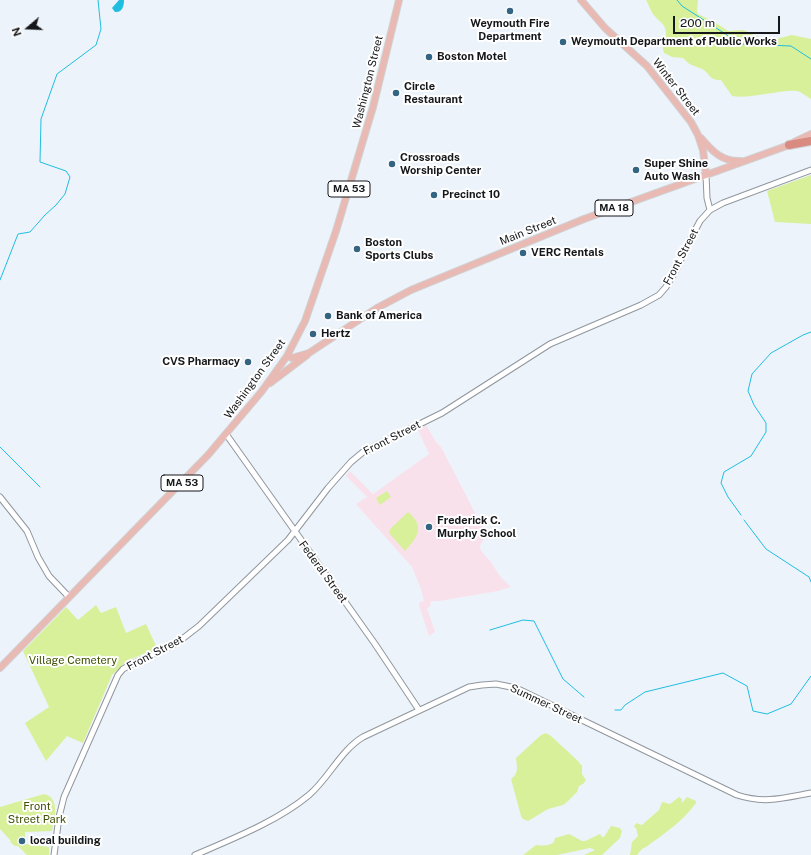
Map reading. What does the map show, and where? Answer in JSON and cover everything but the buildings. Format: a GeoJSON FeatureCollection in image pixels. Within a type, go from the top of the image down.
{"type":"FeatureCollection","features":[{"type":"Feature","properties":{"kind":"highway"},"geometry":{"type":"LineString","coordinates":[[789,145],[811,140]]}},
{"type":"Feature","properties":{"kind":"main road","name":"Washington Street"},"geometry":{"type":"LineString","coordinates":[[0,668],[196,469],[262,391],[285,358],[305,320],[334,240],[373,107],[399,0]]}},
{"type":"Feature","properties":{"kind":"main road","name":"Winter Street"},"geometry":{"type":"LineString","coordinates":[[580,0],[601,23],[652,72],[690,122],[698,135],[703,150],[706,175]]}},
{"type":"Feature","properties":{"kind":"main road","name":"Main Street"},"geometry":{"type":"LineString","coordinates":[[285,358],[292,358],[309,353],[347,327],[411,290],[542,236],[789,145],[811,134]]}},
{"type":"Feature","properties":{"kind":"main road"},"geometry":{"type":"LineString","coordinates":[[698,135],[707,146],[719,156],[730,160],[745,160]]}},
{"type":"Feature","properties":{"kind":"main road","name":"MA 18"},"geometry":{"type":"LineString","coordinates":[[300,361],[309,353]]}},
{"type":"Feature","properties":{"kind":"main road"},"geometry":{"type":"LineString","coordinates":[[285,358],[293,362],[300,361]]}},
{"type":"Feature","properties":{"kind":"main road"},"geometry":{"type":"LineString","coordinates":[[262,391],[287,369],[300,361]]}},
{"type":"Feature","properties":{"kind":"street","name":"Front Street"},"geometry":{"type":"LineString","coordinates":[[54,855],[59,817],[64,797],[118,675],[123,669],[184,638],[199,626],[248,580],[295,532],[328,488],[351,462],[363,452],[442,413],[550,344],[641,305],[656,297],[666,287],[675,272],[697,226],[710,210],[723,203],[811,170]]}},
{"type":"Feature","properties":{"kind":"street","name":"Winter Street"},"geometry":{"type":"LineString","coordinates":[[706,175],[707,198],[710,210]]}},
{"type":"Feature","properties":{"kind":"street","name":"Federal Street"},"geometry":{"type":"LineString","coordinates":[[226,434],[375,644],[419,710]]}},
{"type":"Feature","properties":{"kind":"street"},"geometry":{"type":"LineString","coordinates":[[0,497],[27,531],[48,576],[69,597]]}},
{"type":"Feature","properties":{"kind":"street","name":"Summer Street"},"geometry":{"type":"LineString","coordinates":[[195,855],[250,831],[293,806],[314,790],[353,743],[368,734],[469,687],[488,684],[504,685],[524,692],[737,795],[764,801],[811,793]]}},
{"type":"Feature","properties":{"kind":"shaded area","name":"Frederick C. Murphy School"},"geometry":{"type":"Polygon","coordinates":[[[426,425],[436,442],[441,447],[486,534],[480,546],[481,551],[491,562],[499,575],[511,587],[498,591],[431,601],[430,607],[427,608],[435,632],[429,636],[419,605],[420,602],[424,601],[412,567],[356,504],[367,497],[346,476],[350,471],[373,494],[429,454],[418,430],[426,425]]]}},
{"type":"Feature","properties":{"kind":"green space"},"geometry":{"type":"Polygon","coordinates":[[[646,0],[698,0],[698,14],[728,31],[743,30],[766,40],[792,35],[811,39],[811,99],[800,92],[794,91],[740,97],[732,96],[721,80],[712,78],[705,71],[690,64],[683,58],[672,57],[664,53],[663,44],[666,35],[665,29],[663,24],[652,12],[646,0]]]}},
{"type":"Feature","properties":{"kind":"green space"},"geometry":{"type":"Polygon","coordinates":[[[811,175],[811,224],[775,222],[767,191],[811,175]]]}},
{"type":"Feature","properties":{"kind":"green space"},"geometry":{"type":"Polygon","coordinates":[[[387,491],[391,497],[380,505],[376,498],[387,491]]]}},
{"type":"Feature","properties":{"kind":"green space"},"geometry":{"type":"Polygon","coordinates":[[[408,512],[417,522],[418,532],[405,551],[389,533],[390,529],[408,512]]]}},
{"type":"Feature","properties":{"kind":"green space","name":"Village Cemetery"},"geometry":{"type":"Polygon","coordinates":[[[96,605],[101,613],[116,607],[126,633],[146,624],[157,648],[127,661],[112,675],[83,743],[67,736],[46,761],[25,723],[49,707],[23,651],[66,607],[78,620],[96,605]]]}},
{"type":"Feature","properties":{"kind":"green space"},"geometry":{"type":"Polygon","coordinates":[[[546,733],[578,761],[582,766],[582,774],[586,780],[579,786],[577,792],[563,805],[548,809],[528,821],[523,819],[521,816],[511,779],[514,777],[516,772],[516,758],[541,735],[546,733]]]}},
{"type":"Feature","properties":{"kind":"green space","name":"Front Street Park"},"geometry":{"type":"Polygon","coordinates":[[[44,794],[49,796],[55,804],[55,815],[52,831],[25,832],[25,838],[22,838],[20,841],[22,844],[24,842],[26,844],[49,847],[49,855],[27,855],[18,846],[15,846],[10,842],[11,841],[0,829],[0,807],[44,794]]]}},
{"type":"Feature","properties":{"kind":"green space"},"geometry":{"type":"Polygon","coordinates":[[[679,797],[682,799],[682,803],[687,797],[696,801],[696,803],[685,816],[642,849],[637,855],[630,855],[632,842],[638,836],[636,828],[634,827],[636,823],[642,825],[659,810],[662,802],[670,804],[679,797]]]}},
{"type":"Feature","properties":{"kind":"green space"},"geometry":{"type":"Polygon","coordinates":[[[611,826],[620,828],[622,831],[620,838],[602,855],[584,855],[595,850],[590,848],[557,855],[523,855],[536,845],[543,846],[550,844],[554,842],[555,838],[569,834],[582,841],[600,834],[604,837],[611,826]]]}},
{"type":"Feature","properties":{"kind":"water"},"geometry":{"type":"Polygon","coordinates":[[[119,0],[124,0],[123,7],[121,10],[115,12],[112,8],[119,0]]]}},
{"type":"Feature","properties":{"kind":"waterway"},"geometry":{"type":"LineString","coordinates":[[0,280],[18,234],[30,232],[65,194],[70,177],[66,171],[40,162],[41,119],[57,74],[96,45],[101,29],[98,0]]}},
{"type":"Feature","properties":{"kind":"waterway"},"geometry":{"type":"LineString","coordinates":[[677,0],[682,6],[741,44],[791,46],[811,59]]}},
{"type":"Feature","properties":{"kind":"waterway"},"geometry":{"type":"LineString","coordinates":[[741,515],[728,497],[721,483],[724,472],[751,456],[766,432],[766,423],[754,405],[748,391],[752,374],[771,353],[811,332]]}},
{"type":"Feature","properties":{"kind":"waterway"},"geometry":{"type":"LineString","coordinates":[[0,447],[40,487]]}},
{"type":"Feature","properties":{"kind":"waterway"},"geometry":{"type":"LineString","coordinates":[[744,520],[766,549],[809,577],[811,582]]}},
{"type":"Feature","properties":{"kind":"waterway"},"geometry":{"type":"LineString","coordinates":[[490,630],[523,620],[534,621],[563,679],[584,697]]}},
{"type":"Feature","properties":{"kind":"waterway"},"geometry":{"type":"LineString","coordinates":[[615,710],[621,710],[625,705],[645,692],[723,673],[747,686],[753,711],[767,714],[791,704],[811,676]]}},
{"type":"Feature","properties":{"kind":"place","name":"Weymouth Fire Department"},"geometry":{"type":"Point","coordinates":[510,11]}},
{"type":"Feature","properties":{"kind":"place","name":"Weymouth Department of Public Works"},"geometry":{"type":"Point","coordinates":[563,42]}},
{"type":"Feature","properties":{"kind":"place","name":"Boston Motel"},"geometry":{"type":"Point","coordinates":[429,57]}},
{"type":"Feature","properties":{"kind":"place","name":"Circle Restaurant"},"geometry":{"type":"Point","coordinates":[396,93]}},
{"type":"Feature","properties":{"kind":"place","name":"Crossroads Worship Center"},"geometry":{"type":"Point","coordinates":[392,164]}},
{"type":"Feature","properties":{"kind":"place","name":"Super Shine Auto Wash"},"geometry":{"type":"Point","coordinates":[636,170]}},
{"type":"Feature","properties":{"kind":"place","name":"Precinct 10"},"geometry":{"type":"Point","coordinates":[434,195]}},
{"type":"Feature","properties":{"kind":"place","name":"Boston Sports Clubs"},"geometry":{"type":"Point","coordinates":[357,249]}},
{"type":"Feature","properties":{"kind":"place","name":"VERC Rentals"},"geometry":{"type":"Point","coordinates":[523,253]}},
{"type":"Feature","properties":{"kind":"place","name":"Bank of America"},"geometry":{"type":"Point","coordinates":[328,316]}},
{"type":"Feature","properties":{"kind":"place","name":"Hertz"},"geometry":{"type":"Point","coordinates":[313,334]}},
{"type":"Feature","properties":{"kind":"place","name":"CVS Pharmacy"},"geometry":{"type":"Point","coordinates":[248,362]}},
{"type":"Feature","properties":{"kind":"place","name":"Frederick C. Murphy School"},"geometry":{"type":"Point","coordinates":[429,527]}},
{"type":"Feature","properties":{"kind":"place","name":"local building"},"geometry":{"type":"Point","coordinates":[22,841]}}]}
